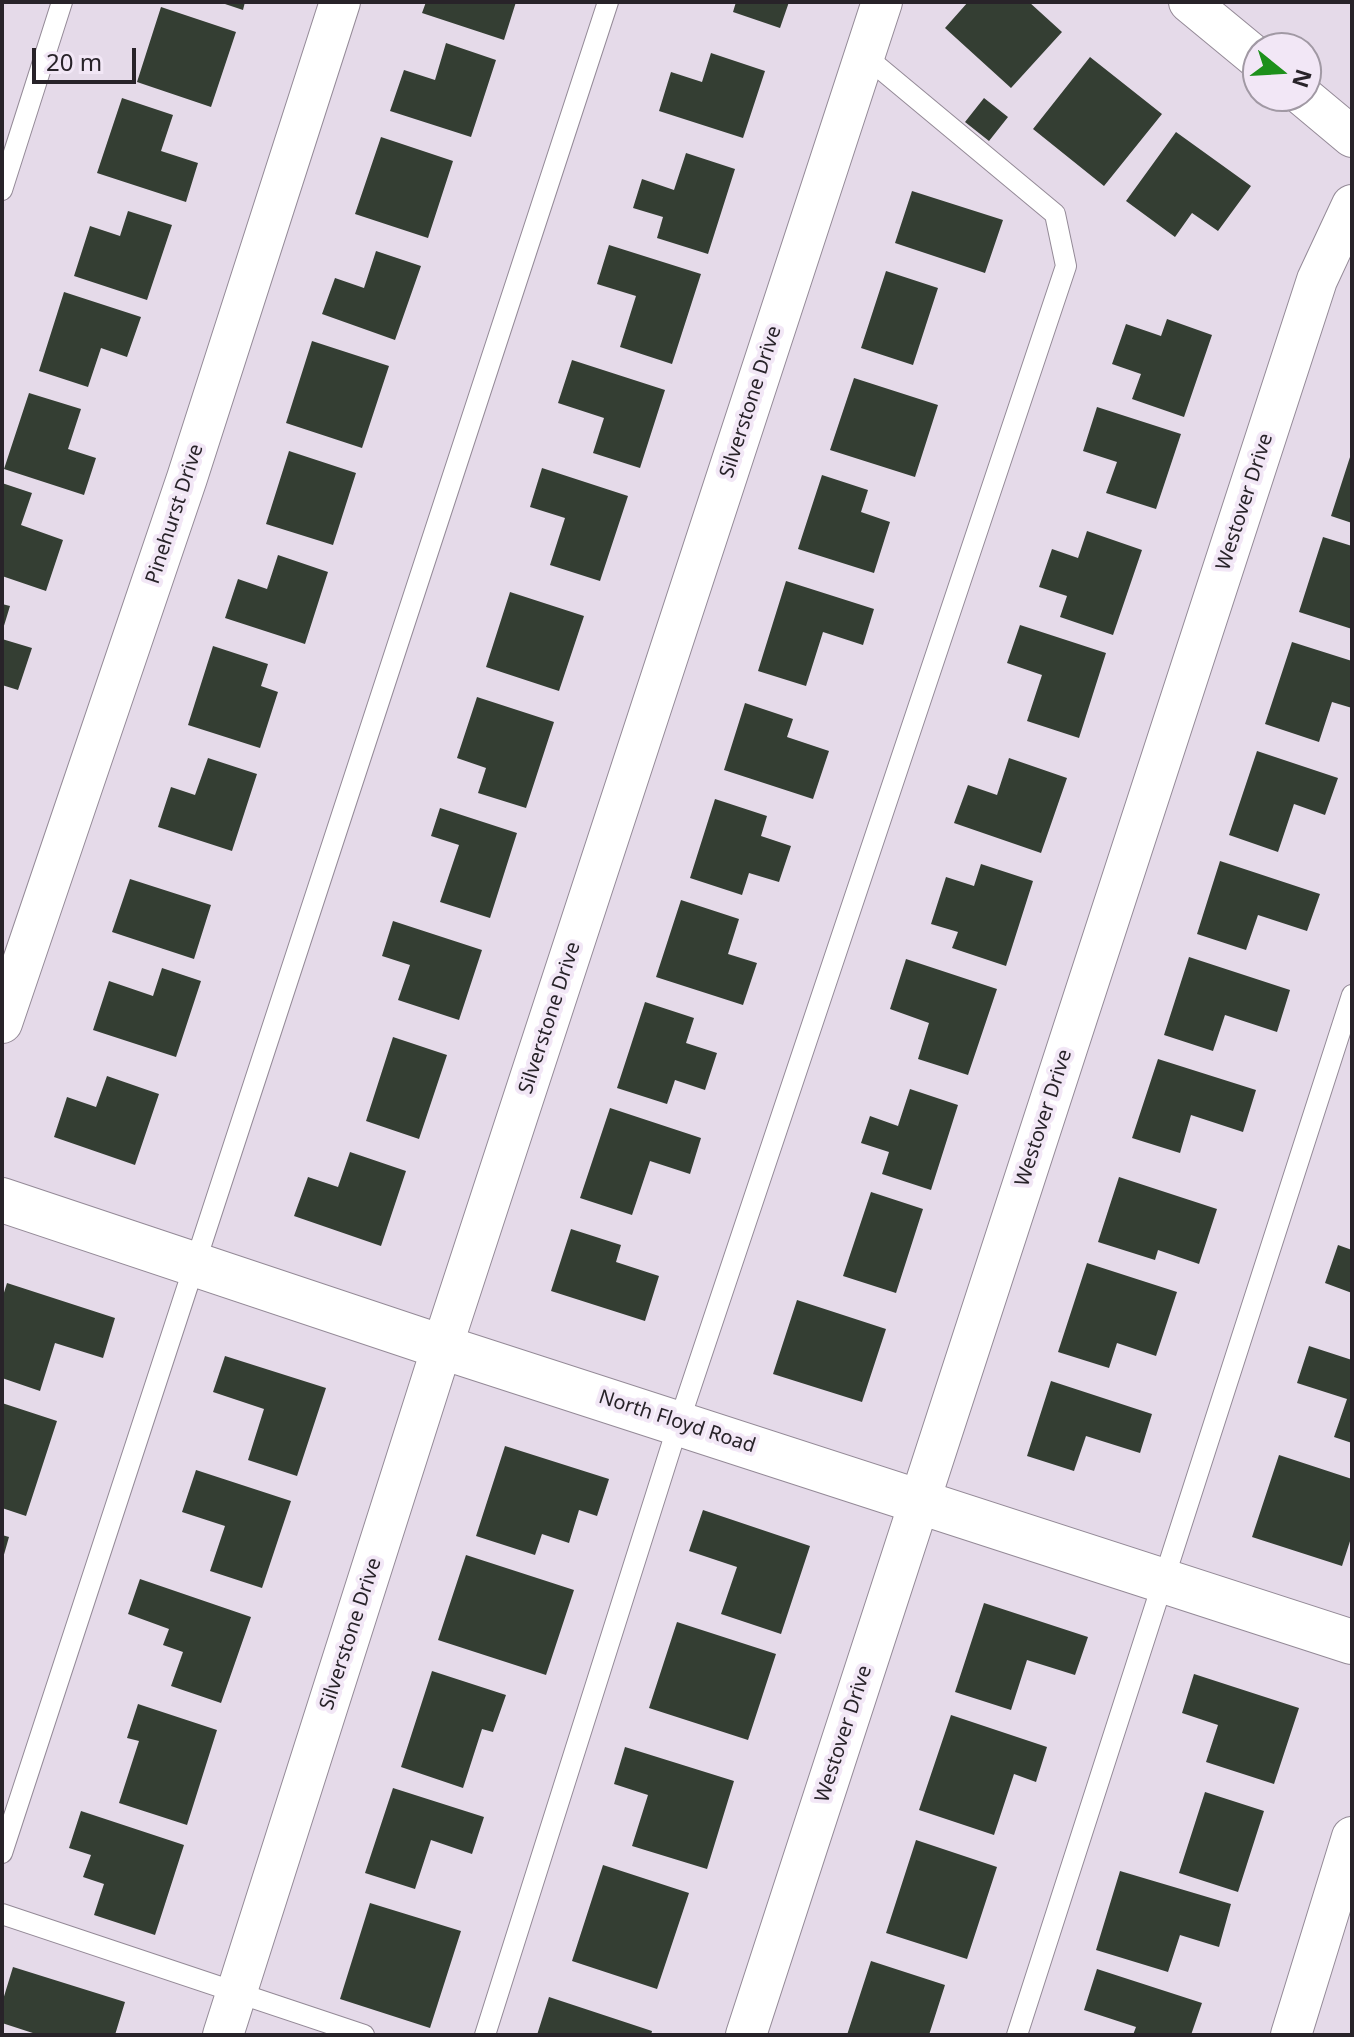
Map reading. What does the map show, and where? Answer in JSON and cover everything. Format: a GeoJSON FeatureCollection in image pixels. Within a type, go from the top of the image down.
{"type":"FeatureCollection","features":[{"type":"Feature","properties":{"kind":"street","name":"Pinehurst Drive"},"geometry":{"type":"LineString","coordinates":[[2,1023],[187,478],[340,2]]}},
{"type":"Feature","properties":{"kind":"street","name":"Silverstone Drive"},"geometry":{"type":"LineString","coordinates":[[223,2035],[442,1347],[882,2]]}},
{"type":"Feature","properties":{"kind":"street"},"geometry":{"type":"LineString","coordinates":[[1189,2],[1242,46]]}},
{"type":"Feature","properties":{"kind":"street"},"geometry":{"type":"LineString","coordinates":[[1322,112],[1352,137]]}},
{"type":"Feature","properties":{"kind":"street","name":"Westover Drive"},"geometry":{"type":"LineString","coordinates":[[746,2035],[1317,280],[1352,205]]}},
{"type":"Feature","properties":{"kind":"street","name":"North Floyd Road"},"geometry":{"type":"LineString","coordinates":[[2,1200],[442,1347],[1352,1642]]}},
{"type":"Feature","properties":{"kind":"street"},"geometry":{"type":"LineString","coordinates":[[1291,2035],[1352,1837]]}},
{"type":"Feature","properties":{"kind":"lane"},"geometry":{"type":"LineString","coordinates":[[2,190],[62,2]]}},
{"type":"Feature","properties":{"kind":"lane"},"geometry":{"type":"LineString","coordinates":[[2,1853],[608,2]]}},
{"type":"Feature","properties":{"kind":"lane"},"geometry":{"type":"LineString","coordinates":[[485,2035],[679,1422],[1066,266],[1055,214],[864,55]]}},
{"type":"Feature","properties":{"kind":"lane"},"geometry":{"type":"LineString","coordinates":[[1017,2035],[1352,995]]}},
{"type":"Feature","properties":{"kind":"lane"},"geometry":{"type":"LineString","coordinates":[[2,1914],[364,2035]]}},
{"type":"Feature","properties":{"kind":"building"},"geometry":{"type":"Polygon","coordinates":[[[219,2],[245,2],[243,10],[219,2]]]}},
{"type":"Feature","properties":{"kind":"building"},"geometry":{"type":"Polygon","coordinates":[[[426,2],[516,2],[504,40],[422,13],[426,2]]]}},
{"type":"Feature","properties":{"kind":"building"},"geometry":{"type":"Polygon","coordinates":[[[736,2],[789,2],[780,28],[733,12],[736,2]]]}},
{"type":"Feature","properties":{"kind":"building"},"geometry":{"type":"Polygon","coordinates":[[[968,2],[1029,2],[1062,32],[1011,88],[945,28],[968,2]]]}},
{"type":"Feature","properties":{"kind":"building"},"geometry":{"type":"Polygon","coordinates":[[[161,7],[236,32],[211,107],[137,82],[161,7]]]}},
{"type":"Feature","properties":{"kind":"building"},"geometry":{"type":"Polygon","coordinates":[[[446,43],[496,60],[471,137],[390,111],[404,70],[435,80],[446,43]]]}},
{"type":"Feature","properties":{"kind":"building"},"geometry":{"type":"Polygon","coordinates":[[[711,53],[765,71],[743,138],[659,111],[671,72],[702,82],[711,53]]]}},
{"type":"Feature","properties":{"kind":"building"},"geometry":{"type":"Polygon","coordinates":[[[1090,57],[1162,114],[1104,186],[1033,129],[1090,57]]]}},
{"type":"Feature","properties":{"kind":"building"},"geometry":{"type":"Polygon","coordinates":[[[122,98],[173,115],[161,151],[198,163],[186,202],[97,173],[122,98]]]}},
{"type":"Feature","properties":{"kind":"building"},"geometry":{"type":"Polygon","coordinates":[[[984,98],[1008,117],[989,141],[965,122],[984,98]]]}},
{"type":"Feature","properties":{"kind":"building"},"geometry":{"type":"Polygon","coordinates":[[[1176,132],[1251,186],[1218,231],[1192,213],[1175,237],[1126,201],[1176,132]]]}},
{"type":"Feature","properties":{"kind":"building"},"geometry":{"type":"Polygon","coordinates":[[[381,137],[453,161],[428,238],[355,214],[381,137]]]}},
{"type":"Feature","properties":{"kind":"building"},"geometry":{"type":"Polygon","coordinates":[[[686,153],[735,169],[708,254],[657,238],[663,217],[633,208],[642,179],[674,190],[686,153]]]}},
{"type":"Feature","properties":{"kind":"building"},"geometry":{"type":"Polygon","coordinates":[[[912,191],[1003,220],[985,273],[895,243],[912,191]]]}},
{"type":"Feature","properties":{"kind":"building"},"geometry":{"type":"Polygon","coordinates":[[[128,211],[172,225],[147,300],[74,276],[90,226],[120,236],[128,211]]]}},
{"type":"Feature","properties":{"kind":"building"},"geometry":{"type":"Polygon","coordinates":[[[609,245],[701,274],[672,364],[620,347],[636,296],[597,284],[609,245]]]}},
{"type":"Feature","properties":{"kind":"building"},"geometry":{"type":"Polygon","coordinates":[[[376,251],[421,266],[395,340],[322,314],[335,278],[364,288],[376,251]]]}},
{"type":"Feature","properties":{"kind":"building"},"geometry":{"type":"Polygon","coordinates":[[[886,271],[938,288],[913,365],[861,348],[886,271]]]}},
{"type":"Feature","properties":{"kind":"building"},"geometry":{"type":"Polygon","coordinates":[[[64,292],[141,317],[127,357],[101,348],[88,387],[39,371],[64,292]]]}},
{"type":"Feature","properties":{"kind":"building"},"geometry":{"type":"Polygon","coordinates":[[[1167,319],[1212,335],[1184,417],[1132,399],[1141,374],[1112,364],[1126,324],[1161,336],[1167,319]]]}},
{"type":"Feature","properties":{"kind":"building"},"geometry":{"type":"Polygon","coordinates":[[[312,341],[389,366],[362,448],[286,423],[312,341]]]}},
{"type":"Feature","properties":{"kind":"building"},"geometry":{"type":"Polygon","coordinates":[[[572,360],[665,390],[640,468],[593,453],[604,418],[558,403],[572,360]]]}},
{"type":"Feature","properties":{"kind":"building"},"geometry":{"type":"Polygon","coordinates":[[[854,378],[938,405],[915,477],[830,450],[854,378]]]}},
{"type":"Feature","properties":{"kind":"building"},"geometry":{"type":"Polygon","coordinates":[[[29,393],[81,409],[68,449],[96,458],[84,495],[4,469],[29,393]]]}},
{"type":"Feature","properties":{"kind":"building"},"geometry":{"type":"Polygon","coordinates":[[[1097,407],[1181,434],[1156,509],[1106,493],[1117,462],[1083,451],[1097,407]]]}},
{"type":"Feature","properties":{"kind":"building"},"geometry":{"type":"Polygon","coordinates":[[[289,451],[356,473],[333,545],[266,524],[289,451]]]}},
{"type":"Feature","properties":{"kind":"building"},"geometry":{"type":"Polygon","coordinates":[[[1352,454],[1352,523],[1331,516],[1352,454]]]}},
{"type":"Feature","properties":{"kind":"building"},"geometry":{"type":"Polygon","coordinates":[[[542,468],[628,496],[600,581],[550,565],[565,518],[530,507],[542,468]]]}},
{"type":"Feature","properties":{"kind":"building"},"geometry":{"type":"Polygon","coordinates":[[[822,475],[868,490],[861,512],[890,522],[874,573],[798,549],[822,475]]]}},
{"type":"Feature","properties":{"kind":"building"},"geometry":{"type":"Polygon","coordinates":[[[2,483],[32,493],[21,525],[63,540],[46,591],[2,576],[2,483]]]}},
{"type":"Feature","properties":{"kind":"building"},"geometry":{"type":"Polygon","coordinates":[[[1087,531],[1142,550],[1113,635],[1060,617],[1067,596],[1039,587],[1052,549],[1078,558],[1087,531]]]}},
{"type":"Feature","properties":{"kind":"building"},"geometry":{"type":"Polygon","coordinates":[[[1323,537],[1352,546],[1352,629],[1299,612],[1323,537]]]}},
{"type":"Feature","properties":{"kind":"building"},"geometry":{"type":"Polygon","coordinates":[[[278,555],[328,572],[305,644],[225,618],[238,579],[267,589],[278,555]]]}},
{"type":"Feature","properties":{"kind":"building"},"geometry":{"type":"Polygon","coordinates":[[[786,581],[874,609],[863,645],[823,632],[806,686],[758,671],[786,581]]]}},
{"type":"Feature","properties":{"kind":"building"},"geometry":{"type":"Polygon","coordinates":[[[510,592],[584,616],[559,691],[486,667],[510,592]]]}},
{"type":"Feature","properties":{"kind":"building"},"geometry":{"type":"Polygon","coordinates":[[[2,604],[10,606],[3,629],[2,628],[2,604]]]}},
{"type":"Feature","properties":{"kind":"building"},"geometry":{"type":"Polygon","coordinates":[[[1020,625],[1106,653],[1079,738],[1027,721],[1042,675],[1007,663],[1020,625]]]}},
{"type":"Feature","properties":{"kind":"building"},"geometry":{"type":"Polygon","coordinates":[[[2,639],[32,648],[18,690],[2,685],[2,639]]]}},
{"type":"Feature","properties":{"kind":"building"},"geometry":{"type":"Polygon","coordinates":[[[1292,642],[1352,661],[1352,708],[1332,702],[1319,742],[1265,724],[1292,642]]]}},
{"type":"Feature","properties":{"kind":"building"},"geometry":{"type":"Polygon","coordinates":[[[213,646],[268,664],[261,686],[278,692],[260,748],[188,725],[213,646]]]}},
{"type":"Feature","properties":{"kind":"building"},"geometry":{"type":"Polygon","coordinates":[[[477,697],[554,722],[526,808],[478,793],[486,768],[457,758],[477,697]]]}},
{"type":"Feature","properties":{"kind":"building"},"geometry":{"type":"Polygon","coordinates":[[[745,703],[793,719],[787,737],[829,751],[813,799],[724,770],[745,703]]]}},
{"type":"Feature","properties":{"kind":"building"},"geometry":{"type":"Polygon","coordinates":[[[1257,751],[1338,778],[1325,815],[1294,804],[1278,852],[1229,835],[1257,751]]]}},
{"type":"Feature","properties":{"kind":"building"},"geometry":{"type":"Polygon","coordinates":[[[208,758],[257,774],[232,851],[158,827],[171,787],[195,795],[208,758]]]}},
{"type":"Feature","properties":{"kind":"building"},"geometry":{"type":"Polygon","coordinates":[[[1009,758],[1067,778],[1041,853],[954,823],[968,785],[997,795],[1009,758]]]}},
{"type":"Feature","properties":{"kind":"building"},"geometry":{"type":"Polygon","coordinates":[[[715,799],[767,816],[761,836],[791,846],[779,882],[749,873],[742,895],[690,878],[715,799]]]}},
{"type":"Feature","properties":{"kind":"building"},"geometry":{"type":"Polygon","coordinates":[[[440,808],[517,833],[490,918],[440,902],[459,845],[431,836],[440,808]]]}},
{"type":"Feature","properties":{"kind":"building"},"geometry":{"type":"Polygon","coordinates":[[[1220,861],[1320,894],[1307,931],[1258,915],[1246,950],[1197,934],[1220,861]]]}},
{"type":"Feature","properties":{"kind":"building"},"geometry":{"type":"Polygon","coordinates":[[[981,864],[1033,881],[1006,966],[952,948],[958,932],[931,924],[946,877],[974,886],[981,864]]]}},
{"type":"Feature","properties":{"kind":"building"},"geometry":{"type":"Polygon","coordinates":[[[130,879],[211,905],[194,959],[112,932],[130,879]]]}},
{"type":"Feature","properties":{"kind":"building"},"geometry":{"type":"Polygon","coordinates":[[[681,900],[739,919],[728,954],[757,963],[743,1005],[656,977],[681,900]]]}},
{"type":"Feature","properties":{"kind":"building"},"geometry":{"type":"Polygon","coordinates":[[[393,921],[482,950],[459,1020],[398,1000],[410,965],[382,956],[393,921]]]}},
{"type":"Feature","properties":{"kind":"building"},"geometry":{"type":"Polygon","coordinates":[[[1189,957],[1290,990],[1277,1032],[1225,1015],[1213,1051],[1164,1035],[1189,957]]]}},
{"type":"Feature","properties":{"kind":"building"},"geometry":{"type":"Polygon","coordinates":[[[906,959],[997,989],[968,1075],[918,1059],[929,1023],[890,1009],[906,959]]]}},
{"type":"Feature","properties":{"kind":"building"},"geometry":{"type":"Polygon","coordinates":[[[162,968],[201,981],[176,1057],[93,1030],[109,981],[153,996],[162,968]]]}},
{"type":"Feature","properties":{"kind":"building"},"geometry":{"type":"Polygon","coordinates":[[[645,1002],[694,1018],[686,1043],[717,1053],[705,1090],[675,1080],[667,1104],[617,1088],[645,1002]]]}},
{"type":"Feature","properties":{"kind":"building"},"geometry":{"type":"Polygon","coordinates":[[[393,1037],[447,1055],[419,1139],[366,1121],[393,1037]]]}},
{"type":"Feature","properties":{"kind":"building"},"geometry":{"type":"Polygon","coordinates":[[[1158,1059],[1256,1090],[1243,1132],[1191,1115],[1180,1153],[1132,1138],[1158,1059]]]}},
{"type":"Feature","properties":{"kind":"building"},"geometry":{"type":"Polygon","coordinates":[[[107,1076],[159,1094],[135,1165],[54,1137],[67,1097],[96,1107],[107,1076]]]}},
{"type":"Feature","properties":{"kind":"building"},"geometry":{"type":"Polygon","coordinates":[[[910,1089],[958,1105],[931,1190],[882,1174],[889,1152],[861,1143],[870,1116],[898,1126],[910,1089]]]}},
{"type":"Feature","properties":{"kind":"building"},"geometry":{"type":"Polygon","coordinates":[[[610,1108],[701,1138],[690,1174],[650,1161],[632,1215],[580,1198],[610,1108]]]}},
{"type":"Feature","properties":{"kind":"building"},"geometry":{"type":"Polygon","coordinates":[[[350,1152],[406,1171],[381,1246],[294,1216],[308,1177],[338,1187],[350,1152]]]}},
{"type":"Feature","properties":{"kind":"building"},"geometry":{"type":"Polygon","coordinates":[[[1119,1177],[1217,1209],[1199,1264],[1158,1250],[1155,1260],[1098,1242],[1119,1177]]]}},
{"type":"Feature","properties":{"kind":"building"},"geometry":{"type":"Polygon","coordinates":[[[871,1192],[923,1209],[896,1293],[843,1276],[871,1192]]]}},
{"type":"Feature","properties":{"kind":"building"},"geometry":{"type":"Polygon","coordinates":[[[571,1229],[621,1245],[616,1262],[659,1276],[645,1321],[551,1291],[571,1229]]]}},
{"type":"Feature","properties":{"kind":"building"},"geometry":{"type":"Polygon","coordinates":[[[1338,1245],[1352,1250],[1352,1293],[1325,1283],[1338,1245]]]}},
{"type":"Feature","properties":{"kind":"building"},"geometry":{"type":"Polygon","coordinates":[[[1087,1263],[1177,1292],[1156,1356],[1117,1343],[1109,1368],[1058,1352],[1087,1263]]]}},
{"type":"Feature","properties":{"kind":"building"},"geometry":{"type":"Polygon","coordinates":[[[7,1283],[115,1318],[103,1358],[55,1343],[40,1391],[2,1378],[2,1299],[7,1283]]]}},
{"type":"Feature","properties":{"kind":"building"},"geometry":{"type":"Polygon","coordinates":[[[797,1300],[886,1329],[862,1402],[773,1374],[797,1300]]]}},
{"type":"Feature","properties":{"kind":"building"},"geometry":{"type":"Polygon","coordinates":[[[1309,1346],[1352,1360],[1352,1443],[1334,1437],[1347,1399],[1297,1383],[1309,1346]]]}},
{"type":"Feature","properties":{"kind":"building"},"geometry":{"type":"Polygon","coordinates":[[[225,1356],[326,1388],[297,1476],[248,1460],[264,1409],[213,1392],[225,1356]]]}},
{"type":"Feature","properties":{"kind":"building"},"geometry":{"type":"Polygon","coordinates":[[[1051,1381],[1152,1414],[1140,1453],[1086,1436],[1074,1471],[1027,1456],[1051,1381]]]}},
{"type":"Feature","properties":{"kind":"building"},"geometry":{"type":"Polygon","coordinates":[[[2,1403],[57,1421],[26,1516],[2,1508],[2,1403]]]}},
{"type":"Feature","properties":{"kind":"building"},"geometry":{"type":"Polygon","coordinates":[[[505,1446],[609,1479],[597,1516],[579,1510],[569,1543],[542,1534],[535,1555],[476,1536],[505,1446]]]}},
{"type":"Feature","properties":{"kind":"building"},"geometry":{"type":"Polygon","coordinates":[[[1279,1455],[1352,1479],[1352,1535],[1342,1566],[1252,1537],[1279,1455]]]}},
{"type":"Feature","properties":{"kind":"building"},"geometry":{"type":"Polygon","coordinates":[[[196,1470],[291,1501],[262,1588],[210,1571],[225,1526],[182,1512],[196,1470]]]}},
{"type":"Feature","properties":{"kind":"building"},"geometry":{"type":"Polygon","coordinates":[[[703,1510],[810,1546],[781,1634],[721,1614],[737,1567],[689,1551],[703,1510]]]}},
{"type":"Feature","properties":{"kind":"building"},"geometry":{"type":"Polygon","coordinates":[[[2,1535],[9,1537],[3,1558],[2,1558],[2,1535]]]}},
{"type":"Feature","properties":{"kind":"building"},"geometry":{"type":"Polygon","coordinates":[[[466,1555],[574,1590],[546,1675],[438,1640],[466,1555]]]}},
{"type":"Feature","properties":{"kind":"building"},"geometry":{"type":"Polygon","coordinates":[[[140,1579],[251,1617],[221,1703],[171,1686],[183,1652],[163,1645],[169,1629],[128,1614],[140,1579]]]}},
{"type":"Feature","properties":{"kind":"building"},"geometry":{"type":"Polygon","coordinates":[[[984,1603],[1088,1637],[1075,1675],[1027,1660],[1011,1710],[955,1692],[984,1603]]]}},
{"type":"Feature","properties":{"kind":"building"},"geometry":{"type":"Polygon","coordinates":[[[677,1622],[776,1654],[748,1740],[649,1708],[677,1622]]]}},
{"type":"Feature","properties":{"kind":"building"},"geometry":{"type":"Polygon","coordinates":[[[432,1671],[506,1695],[493,1732],[482,1729],[463,1788],[401,1767],[432,1671]]]}},
{"type":"Feature","properties":{"kind":"building"},"geometry":{"type":"Polygon","coordinates":[[[1194,1674],[1299,1708],[1274,1784],[1206,1762],[1218,1725],[1182,1713],[1194,1674]]]}},
{"type":"Feature","properties":{"kind":"building"},"geometry":{"type":"Polygon","coordinates":[[[138,1704],[217,1730],[187,1825],[119,1803],[139,1741],[127,1738],[138,1704]]]}},
{"type":"Feature","properties":{"kind":"building"},"geometry":{"type":"Polygon","coordinates":[[[951,1715],[1047,1747],[1036,1782],[1014,1774],[994,1835],[919,1810],[951,1715]]]}},
{"type":"Feature","properties":{"kind":"building"},"geometry":{"type":"Polygon","coordinates":[[[625,1747],[734,1781],[707,1869],[632,1846],[648,1795],[614,1784],[625,1747]]]}},
{"type":"Feature","properties":{"kind":"building"},"geometry":{"type":"Polygon","coordinates":[[[393,1788],[484,1817],[472,1854],[431,1840],[415,1889],[365,1873],[393,1788]]]}},
{"type":"Feature","properties":{"kind":"building"},"geometry":{"type":"Polygon","coordinates":[[[1205,1792],[1264,1811],[1238,1892],[1179,1873],[1205,1792]]]}},
{"type":"Feature","properties":{"kind":"building"},"geometry":{"type":"Polygon","coordinates":[[[81,1811],[184,1845],[155,1935],[94,1915],[104,1884],[83,1877],[91,1855],[69,1848],[81,1811]]]}},
{"type":"Feature","properties":{"kind":"building"},"geometry":{"type":"Polygon","coordinates":[[[916,1840],[997,1867],[967,1959],[886,1933],[916,1840]]]}},
{"type":"Feature","properties":{"kind":"building"},"geometry":{"type":"Polygon","coordinates":[[[603,1865],[689,1893],[657,1989],[572,1961],[603,1865]]]}},
{"type":"Feature","properties":{"kind":"building"},"geometry":{"type":"Polygon","coordinates":[[[1120,1871],[1231,1904],[1219,1947],[1180,1935],[1168,1972],[1096,1950],[1120,1871]]]}},
{"type":"Feature","properties":{"kind":"building"},"geometry":{"type":"Polygon","coordinates":[[[370,1903],[461,1931],[430,2028],[340,1999],[370,1903]]]}},
{"type":"Feature","properties":{"kind":"building"},"geometry":{"type":"Polygon","coordinates":[[[871,1961],[945,1985],[929,2035],[847,2035],[871,1961]]]}},
{"type":"Feature","properties":{"kind":"building"},"geometry":{"type":"Polygon","coordinates":[[[13,1967],[125,2002],[115,2035],[39,2035],[2,2023],[2,2003],[13,1967]]]}},
{"type":"Feature","properties":{"kind":"building"},"geometry":{"type":"Polygon","coordinates":[[[1097,1969],[1202,2003],[1191,2035],[1133,2035],[1136,2027],[1084,2010],[1097,1969]]]}},
{"type":"Feature","properties":{"kind":"building"},"geometry":{"type":"Polygon","coordinates":[[[549,1997],[652,2031],[651,2035],[537,2035],[549,1997]]]}}]}
